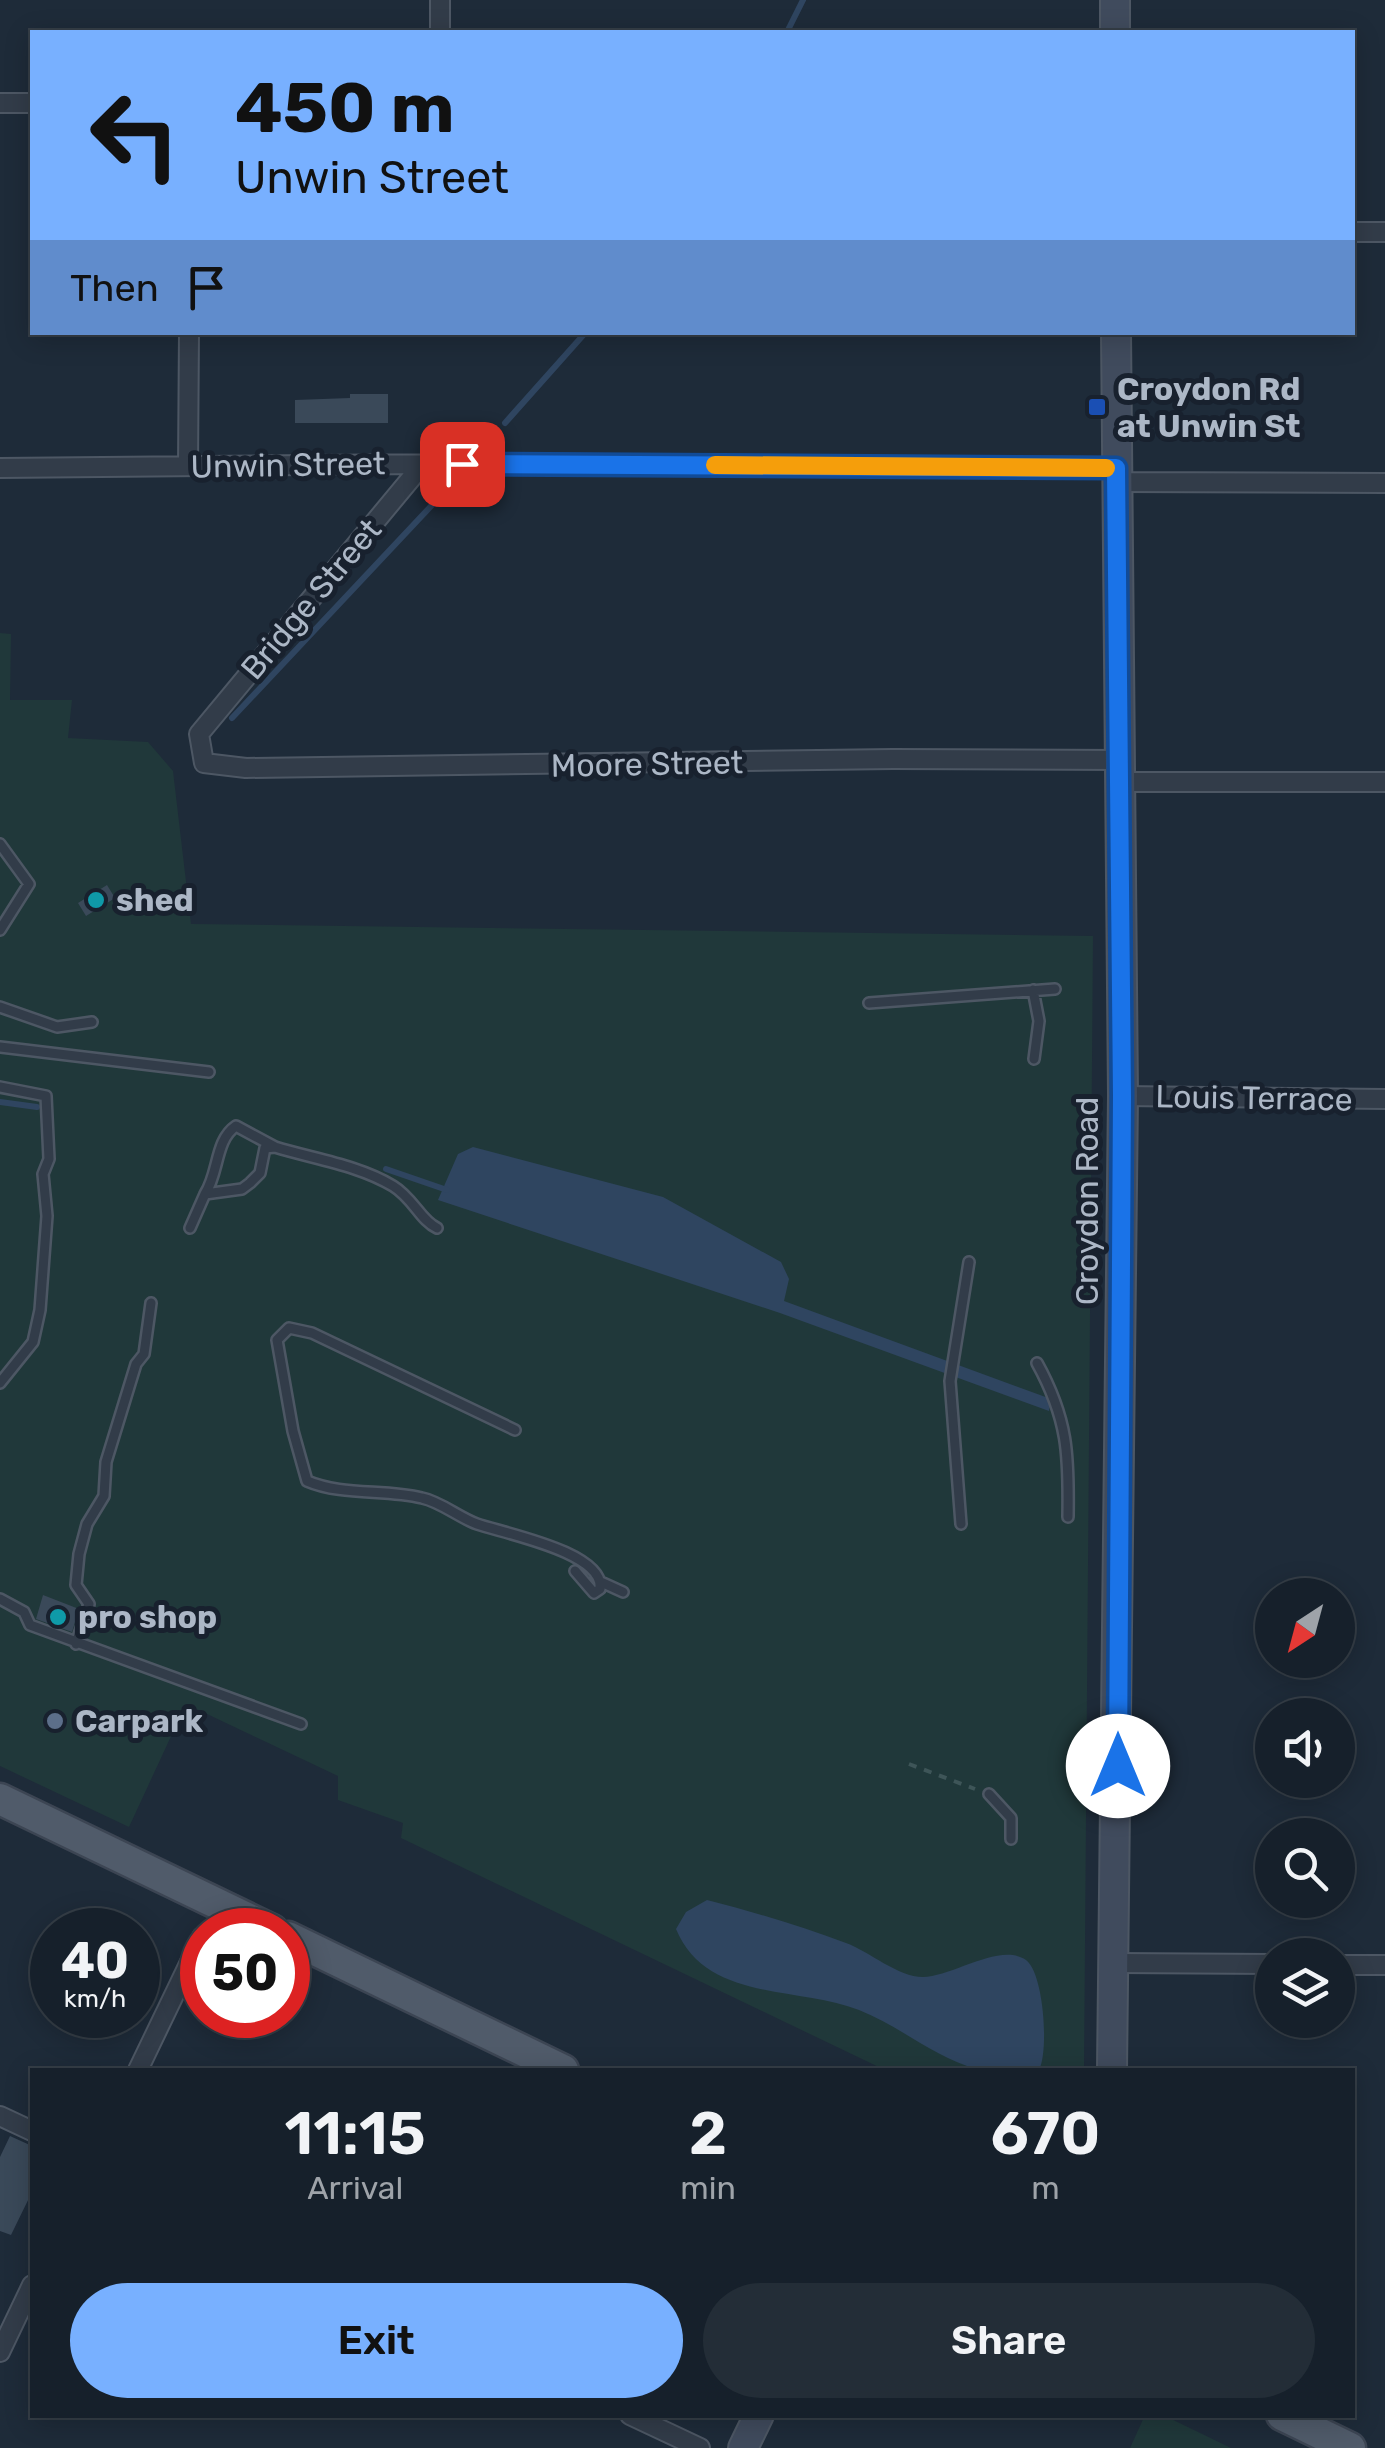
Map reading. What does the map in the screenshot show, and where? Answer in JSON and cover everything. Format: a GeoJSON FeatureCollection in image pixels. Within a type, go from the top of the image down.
{"type":"FeatureCollection","features":[{"type":"Feature","properties":{"kind":"main road"},"geometry":{"type":"LineString","coordinates":[[1115,0],[1115,30]]}},
{"type":"Feature","properties":{"kind":"main road","name":"Croydon Road"},"geometry":{"type":"LineString","coordinates":[[1112,2068],[1122,1096],[1116,335]]}},
{"type":"Feature","properties":{"kind":"main road"},"geometry":{"type":"LineString","coordinates":[[0,1798],[196,1908]]}},
{"type":"Feature","properties":{"kind":"main road"},"geometry":{"type":"LineString","coordinates":[[310,1949],[558,2068]]}},
{"type":"Feature","properties":{"kind":"main road"},"geometry":{"type":"LineString","coordinates":[[743,2448],[758,2418]]}},
{"type":"Feature","properties":{"kind":"main road"},"geometry":{"type":"LineString","coordinates":[[1288,2418],[1350,2448]]}},
{"type":"Feature","properties":{"kind":"street"},"geometry":{"type":"LineString","coordinates":[[440,0],[440,30]]}},
{"type":"Feature","properties":{"kind":"street"},"geometry":{"type":"LineString","coordinates":[[0,103],[30,103]]}},
{"type":"Feature","properties":{"kind":"street"},"geometry":{"type":"LineString","coordinates":[[1355,232],[1385,232]]}},
{"type":"Feature","properties":{"kind":"street"},"geometry":{"type":"LineString","coordinates":[[188,466],[189,335]]}},
{"type":"Feature","properties":{"kind":"street","name":"Unwin Street"},"geometry":{"type":"LineString","coordinates":[[0,468],[422,464],[1116,475],[1385,484]]}},
{"type":"Feature","properties":{"kind":"street","name":"Bridge Street"},"geometry":{"type":"LineString","coordinates":[[199,734],[422,464]]}},
{"type":"Feature","properties":{"kind":"street","name":"Moore Street"},"geometry":{"type":"LineString","coordinates":[[199,734],[204,762],[246,768],[893,758],[1385,782]]}},
{"type":"Feature","properties":{"kind":"street","name":"Louis Terrace"},"geometry":{"type":"LineString","coordinates":[[1122,1096],[1385,1099]]}},
{"type":"Feature","properties":{"kind":"street"},"geometry":{"type":"LineString","coordinates":[[1116,1964],[1255,1964]]}},
{"type":"Feature","properties":{"kind":"street"},"geometry":{"type":"LineString","coordinates":[[1355,1965],[1385,1965]]}},
{"type":"Feature","properties":{"kind":"street"},"geometry":{"type":"LineString","coordinates":[[139,2068],[180,1983]]}},
{"type":"Feature","properties":{"kind":"street"},"geometry":{"type":"LineString","coordinates":[[0,2116],[30,2131]]}},
{"type":"Feature","properties":{"kind":"street"},"geometry":{"type":"LineString","coordinates":[[0,2352],[30,2289]]}},
{"type":"Feature","properties":{"kind":"street"},"geometry":{"type":"LineString","coordinates":[[636,2418],[700,2448]]}},
{"type":"Feature","properties":{"kind":"lane"},"geometry":{"type":"LineString","coordinates":[[0,844],[29,884],[0,930]]}},
{"type":"Feature","properties":{"kind":"lane"},"geometry":{"type":"LineString","coordinates":[[869,1002],[1055,988]]}},
{"type":"Feature","properties":{"kind":"lane"},"geometry":{"type":"LineString","coordinates":[[1033,990],[1040,1021],[1034,1059]]}},
{"type":"Feature","properties":{"kind":"lane"},"geometry":{"type":"LineString","coordinates":[[0,1007],[57,1027],[92,1022]]}},
{"type":"Feature","properties":{"kind":"lane"},"geometry":{"type":"LineString","coordinates":[[0,1048],[210,1072]]}},
{"type":"Feature","properties":{"kind":"lane"},"geometry":{"type":"LineString","coordinates":[[0,1087],[46,1096],[49,1160],[43,1174],[47,1216],[40,1310],[33,1342],[0,1384]]}},
{"type":"Feature","properties":{"kind":"lane"},"geometry":{"type":"LineString","coordinates":[[190,1228],[214,1181],[229,1131],[236,1126],[250,1130],[274,1147],[389,1183],[414,1200],[427,1224],[437,1228]]}},
{"type":"Feature","properties":{"kind":"lane"},"geometry":{"type":"LineString","coordinates":[[205,1194],[242,1189],[260,1173],[265,1148],[274,1147]]}},
{"type":"Feature","properties":{"kind":"lane"},"geometry":{"type":"LineString","coordinates":[[961,1524],[950,1382],[969,1262]]}},
{"type":"Feature","properties":{"kind":"lane"},"geometry":{"type":"LineString","coordinates":[[76,1644],[89,1604],[76,1585],[79,1554],[87,1524],[104,1496],[106,1462],[136,1364],[144,1354],[151,1303]]}},
{"type":"Feature","properties":{"kind":"lane"},"geometry":{"type":"LineString","coordinates":[[515,1430],[312,1333],[289,1328],[278,1340],[293,1431],[308,1481],[426,1498],[482,1526],[516,1532],[572,1556],[601,1582],[623,1592]]}},
{"type":"Feature","properties":{"kind":"lane"},"geometry":{"type":"LineString","coordinates":[[1037,1363],[1054,1394],[1069,1441],[1068,1518]]}},
{"type":"Feature","properties":{"kind":"lane"},"geometry":{"type":"LineString","coordinates":[[575,1571],[594,1593],[601,1582]]}},
{"type":"Feature","properties":{"kind":"lane"},"geometry":{"type":"LineString","coordinates":[[0,1599],[24,1612],[30,1625],[301,1724]]}},
{"type":"Feature","properties":{"kind":"lane"},"geometry":{"type":"LineString","coordinates":[[988,1794],[1011,1818],[1011,1840]]}},
{"type":"Feature","properties":{"kind":"path"},"geometry":{"type":"LineString","coordinates":[[909,1764],[988,1794]]}},
{"type":"Feature","properties":{"kind":"green space"},"geometry":{"type":"Polygon","coordinates":[[[0,633],[11,634],[10,700],[72,700],[68,738],[148,742],[173,771],[191,924],[1093,936],[1084,2068],[881,2068],[401,1838],[403,1823],[338,1800],[338,1776],[186,1704],[129,1827],[0,1766],[0,633]]]}},
{"type":"Feature","properties":{"kind":"green space"},"geometry":{"type":"Polygon","coordinates":[[[1144,2418],[1169,2418],[1231,2448],[1130,2448],[1144,2418]]]}},
{"type":"Feature","properties":{"kind":"water"},"geometry":{"type":"Polygon","coordinates":[[[473,1147],[663,1197],[781,1262],[789,1279],[784,1301],[1051,1399],[1049,1411],[780,1313],[438,1200],[458,1154],[473,1147]]]}},
{"type":"Feature","properties":{"kind":"water"},"geometry":{"type":"Polygon","coordinates":[[[707,1900],[829,1937],[913,1976],[935,1976],[1003,1955],[1026,1960],[1041,1996],[1044,2047],[1040,2068],[974,2068],[859,2010],[731,1980],[709,1969],[690,1952],[676,1929],[686,1912],[707,1900]]]}},
{"type":"Feature","properties":{"kind":"building"},"geometry":{"type":"Polygon","coordinates":[[[350,394],[388,394],[388,423],[295,423],[295,400],[350,398],[350,394]]]}},
{"type":"Feature","properties":{"kind":"building","name":"shed"},"geometry":{"type":"Polygon","coordinates":[[[107,885],[115,898],[86,916],[78,903],[107,885]]]}},
{"type":"Feature","properties":{"kind":"building","name":"pro shop"},"geometry":{"type":"Polygon","coordinates":[[[43,1595],[79,1609],[72,1632],[36,1619],[43,1595]]]}},
{"type":"Feature","properties":{"kind":"building"},"geometry":{"type":"Polygon","coordinates":[[[10,2136],[30,2145],[30,2196],[11,2235],[0,2231],[0,2157],[10,2136]]]}},
{"type":"Feature","properties":{"kind":"waterway"},"geometry":{"type":"LineString","coordinates":[[788,30],[803,0]]}},
{"type":"Feature","properties":{"kind":"waterway"},"geometry":{"type":"LineString","coordinates":[[505,423],[583,335]]}},
{"type":"Feature","properties":{"kind":"waterway"},"geometry":{"type":"LineString","coordinates":[[232,718],[433,504]]}},
{"type":"Feature","properties":{"kind":"waterway"},"geometry":{"type":"LineString","coordinates":[[0,1102],[37,1107]]}},
{"type":"Feature","properties":{"kind":"waterway"},"geometry":{"type":"LineString","coordinates":[[386,1169],[447,1190]]}},
{"type":"Feature","properties":{"kind":"slow traffic"},"geometry":{"type":"LineString","coordinates":[[715,465],[1106,468]]}},
{"type":"Feature","properties":{"kind":"place","name":"Croydon Rd at Unwin St"},"geometry":{"type":"Point","coordinates":[1097,407]}},
{"type":"Feature","properties":{"kind":"place","name":"shed"},"geometry":{"type":"Point","coordinates":[96,900]}},
{"type":"Feature","properties":{"kind":"place","name":"pro shop"},"geometry":{"type":"Point","coordinates":[58,1617]}},
{"type":"Feature","properties":{"kind":"place","name":"Carpark"},"geometry":{"type":"Point","coordinates":[55,1721]}},
{"type":"Feature","properties":{"kind":"route"},"geometry":{"type":"LineString","coordinates":[[462,464],[1116,468],[1122,1096],[1118,1766]]}}]}
